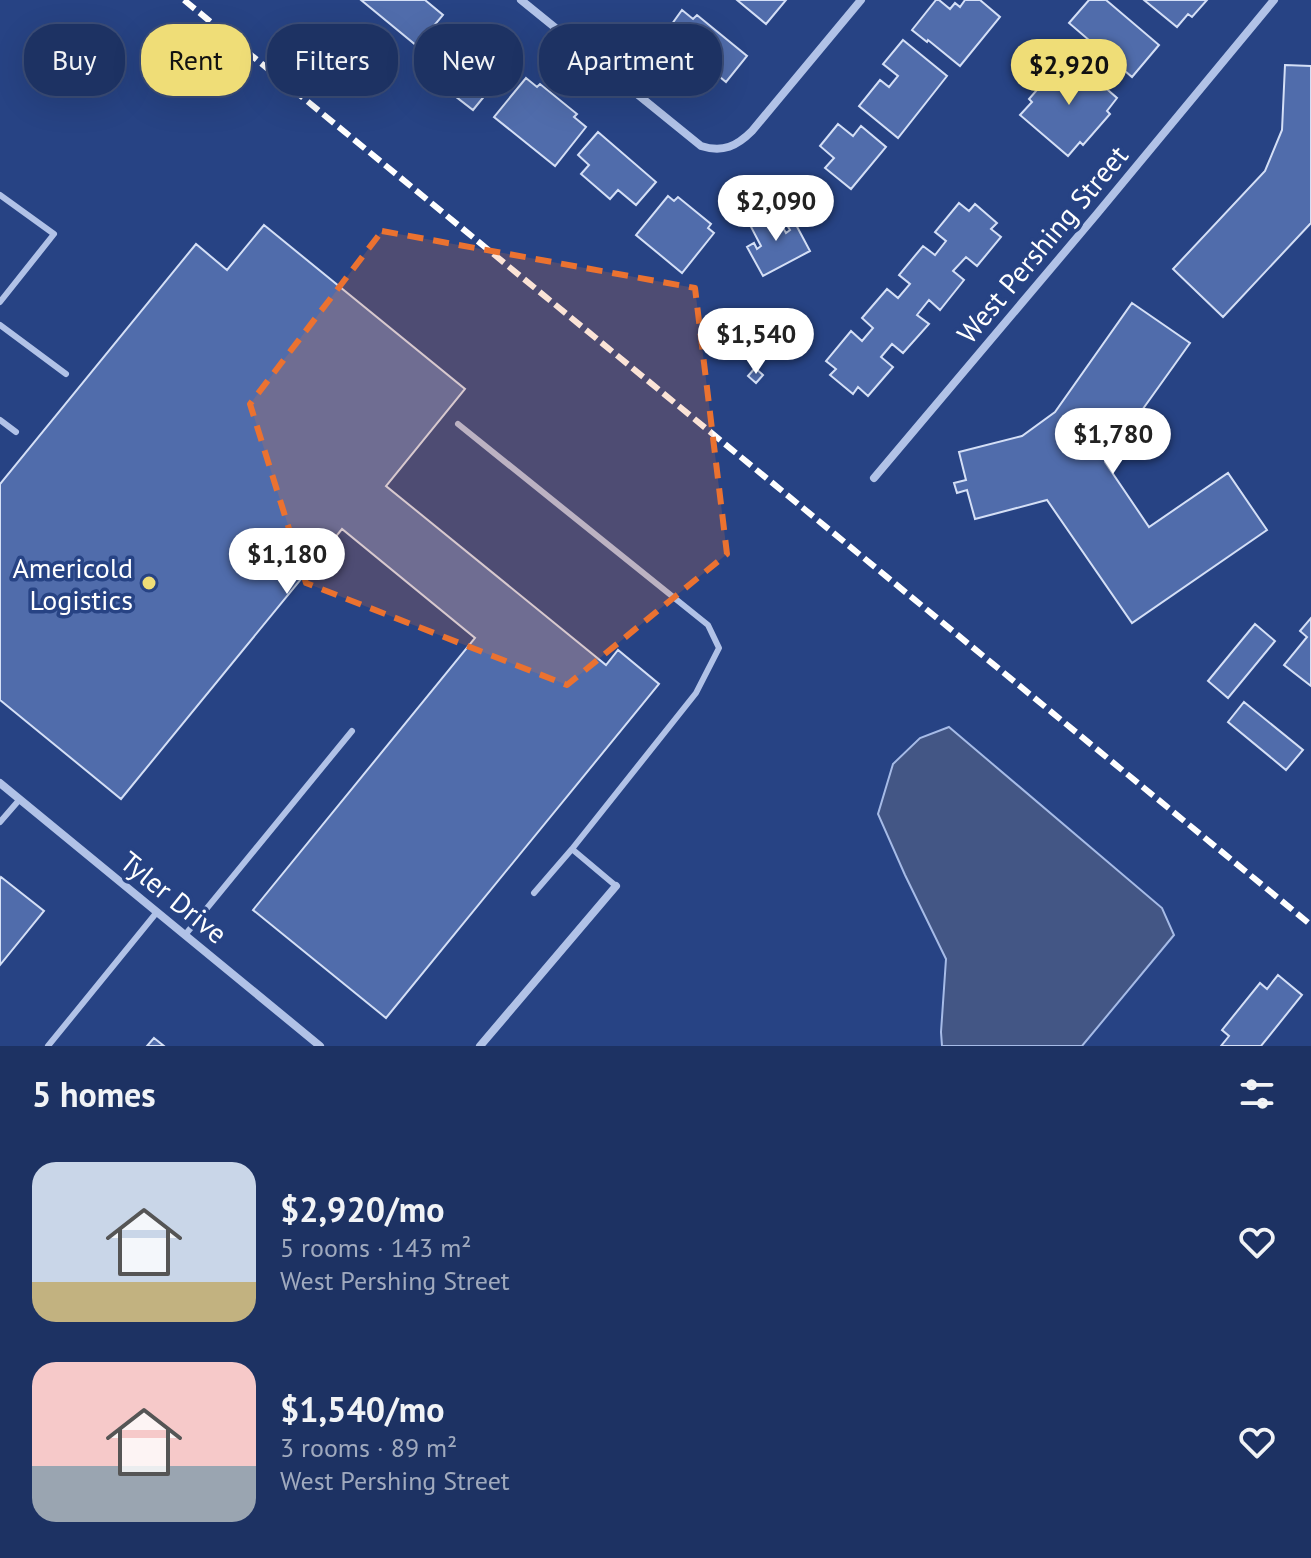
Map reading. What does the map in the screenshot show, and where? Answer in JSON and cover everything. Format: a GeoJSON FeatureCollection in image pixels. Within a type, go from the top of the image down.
{"type":"FeatureCollection","features":[{"type":"Feature","properties":{"kind":"street"},"geometry":{"type":"LineString","coordinates":[[521,0],[701,146],[711,149],[732,147],[752,131],[861,0]]}},
{"type":"Feature","properties":{"kind":"street","name":"West Pershing Street"},"geometry":{"type":"LineString","coordinates":[[874,478],[1274,0]]}},
{"type":"Feature","properties":{"kind":"street","name":"Tyler Drive"},"geometry":{"type":"LineString","coordinates":[[0,783],[320,1046]]}},
{"type":"Feature","properties":{"kind":"street"},"geometry":{"type":"LineString","coordinates":[[480,1046],[616,886]]}},
{"type":"Feature","properties":{"kind":"lane"},"geometry":{"type":"LineString","coordinates":[[0,195],[54,234],[0,302]]}},
{"type":"Feature","properties":{"kind":"lane"},"geometry":{"type":"LineString","coordinates":[[0,325],[66,374]]}},
{"type":"Feature","properties":{"kind":"lane"},"geometry":{"type":"LineString","coordinates":[[0,420],[16,432]]}},
{"type":"Feature","properties":{"kind":"lane"},"geometry":{"type":"LineString","coordinates":[[458,424],[708,625],[719,648],[696,693],[534,893]]}},
{"type":"Feature","properties":{"kind":"lane"},"geometry":{"type":"LineString","coordinates":[[185,935],[352,731]]}},
{"type":"Feature","properties":{"kind":"lane"},"geometry":{"type":"LineString","coordinates":[[0,822],[20,799]]}},
{"type":"Feature","properties":{"kind":"lane"},"geometry":{"type":"LineString","coordinates":[[572,849],[616,886]]}},
{"type":"Feature","properties":{"kind":"lane"},"geometry":{"type":"LineString","coordinates":[[48,1046],[157,912]]}},
{"type":"Feature","properties":{"kind":"highlighted area"},"geometry":{"type":"Polygon","coordinates":[[[382,231],[695,288],[727,554],[567,685],[306,583],[250,404],[382,231]]]}},
{"type":"Feature","properties":{"kind":"water"},"geometry":{"type":"Polygon","coordinates":[[[949,727],[1162,908],[1174,935],[1082,1046],[942,1046],[946,959],[878,814],[893,764],[920,738],[949,727]]]}},
{"type":"Feature","properties":{"kind":"building"},"geometry":{"type":"Polygon","coordinates":[[[361,0],[425,0],[443,15],[435,24],[414,24],[414,44],[398,30],[398,24],[390,24],[361,0]]]}},
{"type":"Feature","properties":{"kind":"building"},"geometry":{"type":"Polygon","coordinates":[[[737,0],[786,0],[766,24],[737,0]]]}},
{"type":"Feature","properties":{"kind":"building"},"geometry":{"type":"Polygon","coordinates":[[[936,0],[950,9],[955,3],[960,7],[965,0],[980,0],[1000,17],[960,66],[912,30],[936,0]]]}},
{"type":"Feature","properties":{"kind":"building"},"geometry":{"type":"Polygon","coordinates":[[[1089,0],[1106,0],[1159,45],[1132,77],[1069,23],[1089,0]]]}},
{"type":"Feature","properties":{"kind":"building"},"geometry":{"type":"Polygon","coordinates":[[[1144,0],[1207,0],[1192,17],[1188,14],[1177,27],[1144,0]]]}},
{"type":"Feature","properties":{"kind":"building"},"geometry":{"type":"Polygon","coordinates":[[[682,10],[693,19],[697,15],[708,24],[672,24],[682,10]]]}},
{"type":"Feature","properties":{"kind":"building"},"geometry":{"type":"Polygon","coordinates":[[[722,36],[747,56],[726,82],[722,79],[722,36]]]}},
{"type":"Feature","properties":{"kind":"building"},"geometry":{"type":"Polygon","coordinates":[[[903,40],[947,76],[898,138],[859,106],[880,80],[889,87],[898,76],[883,64],[903,40]]]}},
{"type":"Feature","properties":{"kind":"building"},"geometry":{"type":"Polygon","coordinates":[[[1070,57],[1117,98],[1107,111],[1110,114],[1083,145],[1080,142],[1068,156],[1020,115],[1032,102],[1029,99],[1070,57]]]}},
{"type":"Feature","properties":{"kind":"building"},"geometry":{"type":"Polygon","coordinates":[[[1285,65],[1311,66],[1311,223],[1223,317],[1173,269],[1265,171],[1282,130],[1285,65]]]}},
{"type":"Feature","properties":{"kind":"building"},"geometry":{"type":"Polygon","coordinates":[[[526,78],[537,87],[539,85],[539,96],[555,96],[577,114],[574,117],[586,127],[555,166],[494,117],[511,96],[523,96],[526,78]]]}},
{"type":"Feature","properties":{"kind":"building"},"geometry":{"type":"Polygon","coordinates":[[[455,96],[484,96],[473,110],[455,96]]]}},
{"type":"Feature","properties":{"kind":"building"},"geometry":{"type":"Polygon","coordinates":[[[838,124],[853,136],[861,126],[886,147],[851,189],[825,168],[834,158],[820,146],[838,124]]]}},
{"type":"Feature","properties":{"kind":"building"},"geometry":{"type":"Polygon","coordinates":[[[598,132],[656,182],[636,205],[618,190],[610,199],[581,174],[589,165],[578,155],[598,132]]]}},
{"type":"Feature","properties":{"kind":"building"},"geometry":{"type":"Polygon","coordinates":[[[668,196],[674,201],[678,197],[711,224],[708,228],[714,233],[682,273],[636,235],[668,196]]]}},
{"type":"Feature","properties":{"kind":"building"},"geometry":{"type":"Polygon","coordinates":[[[959,203],[969,211],[975,204],[997,223],[991,229],[1001,237],[977,266],[966,257],[953,271],[964,280],[940,310],[929,300],[917,315],[929,324],[903,353],[892,344],[881,357],[893,367],[868,396],[858,387],[853,394],[830,375],[836,369],[826,361],[851,331],[862,341],[873,328],[862,318],[887,289],[898,298],[910,284],[899,275],[923,246],[935,255],[946,241],[935,232],[959,203]]]}},
{"type":"Feature","properties":{"kind":"building"},"geometry":{"type":"Polygon","coordinates":[[[773,210],[786,233],[790,230],[787,225],[794,221],[810,251],[763,276],[747,247],[754,243],[757,249],[761,246],[749,223],[773,210]]]}},
{"type":"Feature","properties":{"kind":"building","name":"Americold Logistics"},"geometry":{"type":"Polygon","coordinates":[[[264,225],[465,389],[386,486],[606,665],[618,650],[659,684],[386,1018],[253,910],[475,638],[342,529],[121,799],[0,700],[0,484],[196,244],[227,270],[264,225]]]}},
{"type":"Feature","properties":{"kind":"building"},"geometry":{"type":"Polygon","coordinates":[[[1132,303],[1190,343],[1105,462],[1149,527],[1228,473],[1267,530],[1132,623],[1047,500],[975,519],[967,490],[957,493],[954,483],[966,480],[959,452],[1022,436],[1055,412],[1132,303]]]}},
{"type":"Feature","properties":{"kind":"building"},"geometry":{"type":"Polygon","coordinates":[[[755,368],[763,375],[756,383],[748,376],[755,368]]]}},
{"type":"Feature","properties":{"kind":"building"},"geometry":{"type":"Polygon","coordinates":[[[1311,618],[1311,686],[1284,665],[1307,637],[1300,631],[1311,618]]]}},
{"type":"Feature","properties":{"kind":"building"},"geometry":{"type":"Polygon","coordinates":[[[1255,624],[1275,641],[1228,698],[1208,681],[1255,624]]]}},
{"type":"Feature","properties":{"kind":"building"},"geometry":{"type":"Polygon","coordinates":[[[1244,702],[1303,750],[1286,770],[1228,722],[1244,702]]]}},
{"type":"Feature","properties":{"kind":"building"},"geometry":{"type":"Polygon","coordinates":[[[0,879],[44,911],[0,965],[0,879]]]}},
{"type":"Feature","properties":{"kind":"building"},"geometry":{"type":"Polygon","coordinates":[[[1278,975],[1302,995],[1261,1046],[1221,1046],[1229,1036],[1222,1030],[1260,983],[1267,989],[1278,975]]]}},
{"type":"Feature","properties":{"kind":"building"},"geometry":{"type":"Polygon","coordinates":[[[154,1038],[164,1046],[147,1046],[154,1038]]]}},
{"type":"Feature","properties":{"kind":"railway"},"geometry":{"type":"LineString","coordinates":[[184,0],[1311,925]]}},
{"type":"Feature","properties":{"kind":"place","name":"Americold Logistics"},"geometry":{"type":"Point","coordinates":[149,583]}}]}
